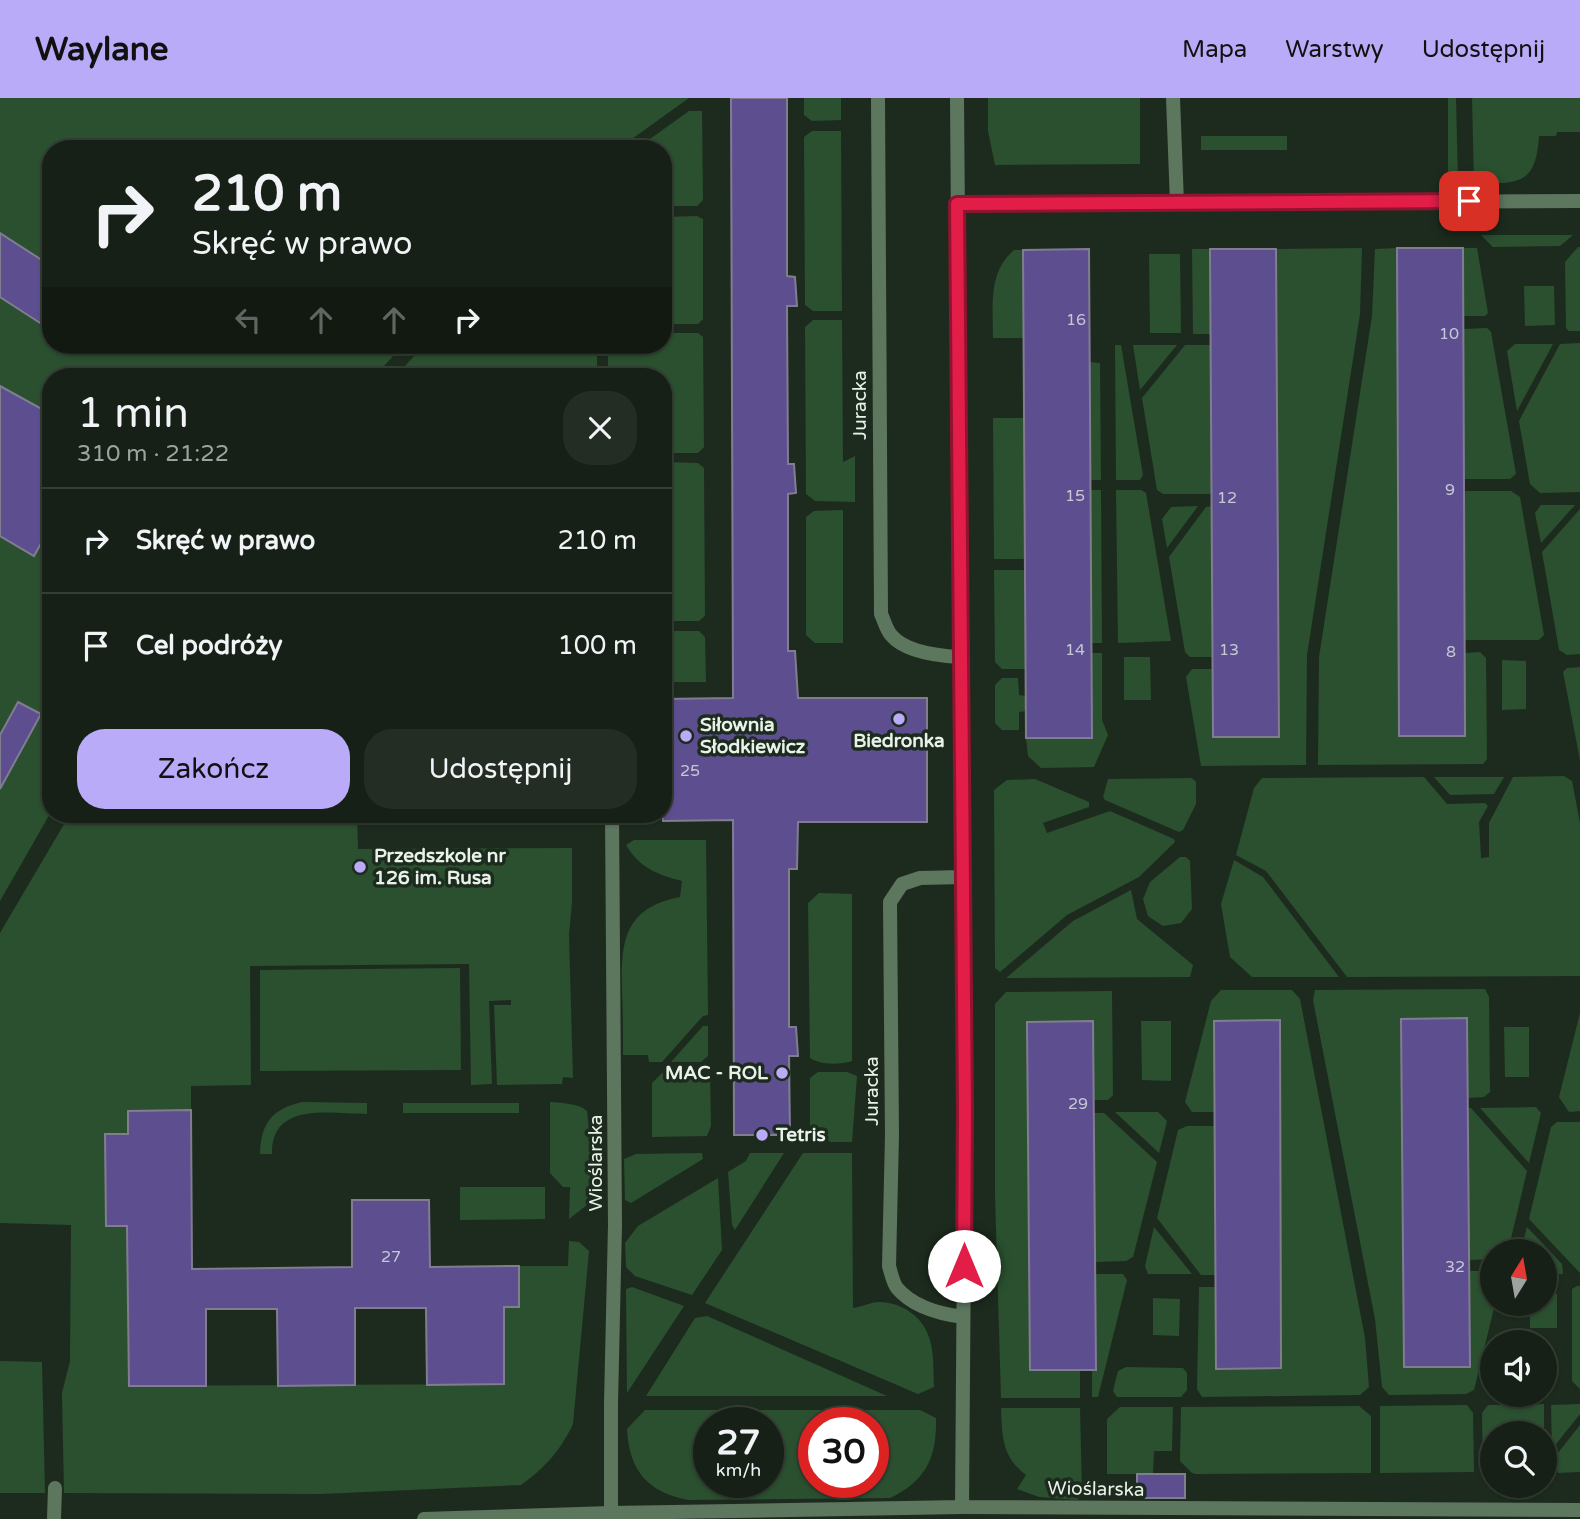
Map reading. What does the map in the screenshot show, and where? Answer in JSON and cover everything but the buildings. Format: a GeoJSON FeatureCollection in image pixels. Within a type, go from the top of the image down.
{"type":"FeatureCollection","features":[{"type":"Feature","properties":{"kind":"street","name":"Juracka"},"geometry":{"type":"LineString","coordinates":[[878,98],[881,614],[891,635],[913,649],[938,656],[960,657]]}},
{"type":"Feature","properties":{"kind":"street"},"geometry":{"type":"LineString","coordinates":[[957,98],[965,1098],[962,1507]]}},
{"type":"Feature","properties":{"kind":"street"},"geometry":{"type":"LineString","coordinates":[[1172,98],[1177,203]]}},
{"type":"Feature","properties":{"kind":"street"},"geometry":{"type":"LineString","coordinates":[[957,204],[1580,201]]}},
{"type":"Feature","properties":{"kind":"street","name":"Wioślarska"},"geometry":{"type":"LineString","coordinates":[[611,1513],[615,1225],[612,823]]}},
{"type":"Feature","properties":{"kind":"street","name":"Juracka"},"geometry":{"type":"LineString","coordinates":[[963,877],[920,878],[902,884],[890,902],[892,1135],[889,1266],[896,1287],[917,1303],[938,1314],[963,1317]]}},
{"type":"Feature","properties":{"kind":"street"},"geometry":{"type":"LineString","coordinates":[[54,1519],[55,1488]]}},
{"type":"Feature","properties":{"kind":"street","name":"Wioślarska"},"geometry":{"type":"LineString","coordinates":[[424,1519],[962,1507],[1580,1510]]}},
{"type":"Feature","properties":{"kind":"green space"},"geometry":{"type":"Polygon","coordinates":[[[0,98],[689,98],[631,140],[42,140],[42,354],[395,354],[382,368],[42,368],[42,823],[45,823],[0,901],[0,98]]]}},
{"type":"Feature","properties":{"kind":"green space"},"geometry":{"type":"Polygon","coordinates":[[[804,98],[841,98],[841,120],[812,121],[804,115],[804,98]]]}},
{"type":"Feature","properties":{"kind":"green space"},"geometry":{"type":"Polygon","coordinates":[[[988,98],[1140,98],[1140,164],[995,165],[988,131],[988,98]]]}},
{"type":"Feature","properties":{"kind":"green space"},"geometry":{"type":"Polygon","coordinates":[[[1448,98],[1456,98],[1458,185],[1448,185],[1448,98]]]}},
{"type":"Feature","properties":{"kind":"green space"},"geometry":{"type":"Polygon","coordinates":[[[1472,98],[1580,98],[1580,132],[1557,132],[1556,136],[1539,136],[1534,164],[1522,178],[1513,182],[1474,184],[1472,98]]]}},
{"type":"Feature","properties":{"kind":"green space"},"geometry":{"type":"Polygon","coordinates":[[[689,111],[702,111],[703,200],[697,206],[672,206],[672,140],[649,140],[689,111]]]}},
{"type":"Feature","properties":{"kind":"green space"},"geometry":{"type":"Polygon","coordinates":[[[812,131],[841,131],[842,311],[813,311],[805,305],[804,137],[812,131]]]}},
{"type":"Feature","properties":{"kind":"green space"},"geometry":{"type":"Polygon","coordinates":[[[1201,136],[1287,136],[1287,150],[1201,150],[1201,136]]]}},
{"type":"Feature","properties":{"kind":"green space"},"geometry":{"type":"Polygon","coordinates":[[[697,216],[703,219],[703,319],[698,324],[672,324],[672,217],[697,216]]]}},
{"type":"Feature","properties":{"kind":"green space"},"geometry":{"type":"Polygon","coordinates":[[[1481,235],[1573,235],[1560,246],[1493,247],[1481,235]]]}},
{"type":"Feature","properties":{"kind":"green space"},"geometry":{"type":"Polygon","coordinates":[[[1578,247],[1580,331],[1569,331],[1566,328],[1565,262],[1578,247]]]}},
{"type":"Feature","properties":{"kind":"green space"},"geometry":{"type":"Polygon","coordinates":[[[1362,248],[1360,314],[1307,655],[1306,765],[1201,766],[1186,677],[1192,669],[1213,669],[1214,737],[1279,736],[1276,249],[1362,248]]]}},
{"type":"Feature","properties":{"kind":"green space"},"geometry":{"type":"Polygon","coordinates":[[[1397,248],[1399,736],[1465,736],[1465,653],[1480,652],[1486,658],[1487,759],[1483,764],[1318,765],[1319,657],[1372,316],[1375,249],[1397,248]]]}},
{"type":"Feature","properties":{"kind":"green space"},"geometry":{"type":"Polygon","coordinates":[[[1463,248],[1477,248],[1488,313],[1485,316],[1463,316],[1463,248]]]}},
{"type":"Feature","properties":{"kind":"green space"},"geometry":{"type":"Polygon","coordinates":[[[1192,249],[1210,249],[1211,334],[1193,334],[1192,249]]]}},
{"type":"Feature","properties":{"kind":"green space"},"geometry":{"type":"Polygon","coordinates":[[[1014,250],[1023,250],[1024,338],[993,338],[996,279],[1014,250]]]}},
{"type":"Feature","properties":{"kind":"green space"},"geometry":{"type":"Polygon","coordinates":[[[1149,254],[1180,254],[1181,333],[1150,333],[1149,254]]]}},
{"type":"Feature","properties":{"kind":"green space"},"geometry":{"type":"Polygon","coordinates":[[[1524,286],[1554,286],[1555,325],[1525,326],[1524,286]]]}},
{"type":"Feature","properties":{"kind":"green space"},"geometry":{"type":"Polygon","coordinates":[[[813,320],[842,320],[843,462],[855,456],[855,502],[815,501],[806,494],[805,327],[813,320]]]}},
{"type":"Feature","properties":{"kind":"green space"},"geometry":{"type":"Polygon","coordinates":[[[1487,328],[1491,332],[1516,474],[1510,479],[1464,479],[1463,329],[1487,328]]]}},
{"type":"Feature","properties":{"kind":"green space"},"geometry":{"type":"Polygon","coordinates":[[[672,333],[698,333],[703,337],[704,447],[698,453],[672,453],[672,368],[608,368],[608,354],[672,354],[672,333]]]}},
{"type":"Feature","properties":{"kind":"green space"},"geometry":{"type":"Polygon","coordinates":[[[1580,343],[1580,492],[1540,493],[1530,484],[1519,421],[1560,344],[1580,343]]]}},
{"type":"Feature","properties":{"kind":"green space"},"geometry":{"type":"Polygon","coordinates":[[[1515,344],[1553,344],[1517,411],[1507,351],[1515,344]]]}},
{"type":"Feature","properties":{"kind":"green space"},"geometry":{"type":"Polygon","coordinates":[[[1115,345],[1121,345],[1143,475],[1140,480],[1116,480],[1115,345]]]}},
{"type":"Feature","properties":{"kind":"green space"},"geometry":{"type":"Polygon","coordinates":[[[1133,345],[1177,345],[1140,390],[1133,345]]]}},
{"type":"Feature","properties":{"kind":"green space"},"geometry":{"type":"Polygon","coordinates":[[[1185,345],[1211,345],[1212,494],[1163,494],[1157,490],[1142,398],[1185,345]]]}},
{"type":"Feature","properties":{"kind":"green space"},"geometry":{"type":"Polygon","coordinates":[[[416,354],[597,354],[597,368],[403,368],[416,354]]]}},
{"type":"Feature","properties":{"kind":"green space"},"geometry":{"type":"Polygon","coordinates":[[[1090,362],[1100,363],[1101,480],[1090,480],[1090,362]]]}},
{"type":"Feature","properties":{"kind":"green space"},"geometry":{"type":"Polygon","coordinates":[[[993,418],[1024,418],[1025,559],[994,559],[993,418]]]}},
{"type":"Feature","properties":{"kind":"green space"},"geometry":{"type":"Polygon","coordinates":[[[672,462],[698,463],[704,468],[705,616],[699,621],[672,621],[672,462]]]}},
{"type":"Feature","properties":{"kind":"green space"},"geometry":{"type":"Polygon","coordinates":[[[1090,490],[1101,490],[1102,643],[1091,643],[1090,490]]]}},
{"type":"Feature","properties":{"kind":"green space"},"geometry":{"type":"Polygon","coordinates":[[[1116,490],[1141,490],[1146,493],[1171,641],[1118,643],[1116,490]]]}},
{"type":"Feature","properties":{"kind":"green space"},"geometry":{"type":"Polygon","coordinates":[[[1464,491],[1511,491],[1520,497],[1544,635],[1539,640],[1465,640],[1464,491]]]}},
{"type":"Feature","properties":{"kind":"green space"},"geometry":{"type":"Polygon","coordinates":[[[1541,505],[1575,505],[1541,543],[1535,513],[1541,505]]]}},
{"type":"Feature","properties":{"kind":"green space"},"geometry":{"type":"Polygon","coordinates":[[[1198,506],[1167,548],[1162,519],[1171,507],[1198,506]]]}},
{"type":"Feature","properties":{"kind":"green space"},"geometry":{"type":"Polygon","coordinates":[[[1212,506],[1213,657],[1190,657],[1185,652],[1169,557],[1206,507],[1212,506]]]}},
{"type":"Feature","properties":{"kind":"green space"},"geometry":{"type":"Polygon","coordinates":[[[1580,509],[1580,654],[1567,655],[1559,650],[1542,552],[1580,509]]]}},
{"type":"Feature","properties":{"kind":"green space"},"geometry":{"type":"Polygon","coordinates":[[[843,510],[843,643],[815,643],[806,635],[806,517],[814,511],[843,510]]]}},
{"type":"Feature","properties":{"kind":"green space"},"geometry":{"type":"Polygon","coordinates":[[[994,570],[1025,570],[1026,669],[1002,669],[995,662],[994,570]]]}},
{"type":"Feature","properties":{"kind":"green space"},"geometry":{"type":"Polygon","coordinates":[[[672,631],[699,631],[705,637],[706,682],[672,682],[672,631]]]}},
{"type":"Feature","properties":{"kind":"green space"},"geometry":{"type":"Polygon","coordinates":[[[1091,653],[1102,653],[1102,720],[1108,735],[1094,767],[1041,768],[1028,756],[1026,738],[1091,653]]]}},
{"type":"Feature","properties":{"kind":"green space"},"geometry":{"type":"Polygon","coordinates":[[[1124,657],[1150,657],[1151,700],[1124,700],[1124,657]]]}},
{"type":"Feature","properties":{"kind":"green space"},"geometry":{"type":"Polygon","coordinates":[[[1502,660],[1526,661],[1526,709],[1502,710],[1502,660]]]}},
{"type":"Feature","properties":{"kind":"green space"},"geometry":{"type":"Polygon","coordinates":[[[1580,667],[1580,760],[1563,672],[1567,668],[1580,667]]]}},
{"type":"Feature","properties":{"kind":"green space"},"geometry":{"type":"Polygon","coordinates":[[[1002,678],[1018,678],[1019,695],[1026,696],[1026,711],[1019,712],[1019,730],[1002,730],[995,723],[995,685],[1002,678]]]}},
{"type":"Feature","properties":{"kind":"green space"},"geometry":{"type":"Polygon","coordinates":[[[1564,776],[1572,781],[1580,823],[1580,976],[1347,977],[1266,871],[1236,855],[1254,788],[1262,778],[1424,777],[1447,804],[1485,803],[1488,806],[1479,822],[1481,858],[1489,857],[1489,823],[1513,777],[1564,776]]]}},
{"type":"Feature","properties":{"kind":"green space"},"geometry":{"type":"Polygon","coordinates":[[[1434,777],[1504,777],[1494,794],[1450,795],[1434,777]]]}},
{"type":"Feature","properties":{"kind":"green space"},"geometry":{"type":"Polygon","coordinates":[[[1192,778],[1196,782],[1196,804],[1183,830],[1179,832],[1103,797],[1108,779],[1192,778]]]}},
{"type":"Feature","properties":{"kind":"green space"},"geometry":{"type":"Polygon","coordinates":[[[1035,779],[1089,802],[1089,807],[1043,823],[1047,833],[1110,811],[1174,839],[1175,842],[1139,877],[1067,915],[1000,972],[995,968],[994,790],[1007,780],[1035,779]]]}},
{"type":"Feature","properties":{"kind":"green space"},"geometry":{"type":"Polygon","coordinates":[[[65,823],[357,823],[358,849],[572,848],[569,935],[573,1078],[563,1077],[562,1084],[497,1085],[494,1005],[511,1005],[511,1000],[489,1001],[492,1084],[471,1085],[469,964],[250,966],[251,1085],[191,1086],[191,1110],[128,1111],[128,1134],[106,1226],[127,1226],[129,1386],[504,1384],[504,1307],[519,1306],[519,1266],[568,1266],[569,1241],[579,1242],[589,1251],[573,1424],[551,1458],[521,1485],[321,1494],[64,1493],[62,1393],[70,1361],[71,1225],[0,1223],[0,933],[65,823]]]}},
{"type":"Feature","properties":{"kind":"green space"},"geometry":{"type":"Polygon","coordinates":[[[634,840],[706,840],[708,1015],[703,1016],[662,1062],[649,1062],[648,1055],[623,1055],[623,956],[625,942],[637,918],[661,902],[680,897],[682,881],[643,865],[626,845],[634,840]]]}},
{"type":"Feature","properties":{"kind":"green space"},"geometry":{"type":"Polygon","coordinates":[[[1180,857],[1186,857],[1190,861],[1192,909],[1181,923],[1163,926],[1148,916],[1143,899],[1150,882],[1180,857]]]}},
{"type":"Feature","properties":{"kind":"green space"},"geometry":{"type":"Polygon","coordinates":[[[1234,860],[1263,877],[1339,977],[1252,977],[1230,957],[1221,904],[1234,860]]]}},
{"type":"Feature","properties":{"kind":"green space"},"geometry":{"type":"Polygon","coordinates":[[[1131,890],[1137,919],[1193,965],[1190,977],[1006,978],[1073,921],[1131,890]]]}},
{"type":"Feature","properties":{"kind":"green space"},"geometry":{"type":"Polygon","coordinates":[[[819,893],[852,894],[852,1061],[842,1063],[825,1063],[810,1058],[808,903],[819,893]]]}},
{"type":"Feature","properties":{"kind":"green space"},"geometry":{"type":"Polygon","coordinates":[[[460,968],[461,1070],[260,1071],[260,970],[460,968]]]}},
{"type":"Feature","properties":{"kind":"green space"},"geometry":{"type":"Polygon","coordinates":[[[1485,989],[1489,997],[1490,1092],[1484,1097],[1468,1098],[1401,1020],[1404,1367],[1470,1367],[1469,1271],[1480,1271],[1480,1316],[1492,1316],[1489,1330],[1480,1330],[1480,1365],[1474,1390],[1466,1394],[1389,1395],[1382,1387],[1375,1319],[1313,1000],[1315,990],[1485,989]]]}},
{"type":"Feature","properties":{"kind":"green space"},"geometry":{"type":"Polygon","coordinates":[[[1221,990],[1292,990],[1300,999],[1365,1338],[1369,1387],[1360,1395],[1202,1397],[1197,1389],[1199,1287],[1215,1287],[1216,1369],[1281,1368],[1280,1020],[1214,1021],[1214,1112],[1192,1112],[1185,1102],[1211,1001],[1221,990]]]}},
{"type":"Feature","properties":{"kind":"green space"},"geometry":{"type":"Polygon","coordinates":[[[1112,991],[1113,1095],[1108,1100],[1093,1100],[1093,1021],[1027,1022],[1030,1369],[1080,1369],[1080,1398],[1001,1398],[995,1196],[995,1004],[1006,992],[1112,991]]]}},
{"type":"Feature","properties":{"kind":"green space"},"geometry":{"type":"Polygon","coordinates":[[[1580,1013],[1580,1111],[1569,1112],[1559,1097],[1580,1013]]]}},
{"type":"Feature","properties":{"kind":"green space"},"geometry":{"type":"Polygon","coordinates":[[[1141,1021],[1171,1021],[1171,1081],[1142,1080],[1141,1021]]]}},
{"type":"Feature","properties":{"kind":"green space"},"geometry":{"type":"Polygon","coordinates":[[[703,1026],[708,1026],[708,1056],[701,1062],[671,1062],[703,1026]]]}},
{"type":"Feature","properties":{"kind":"green space"},"geometry":{"type":"Polygon","coordinates":[[[1504,1027],[1529,1027],[1529,1077],[1505,1077],[1504,1027]]]}},
{"type":"Feature","properties":{"kind":"green space"},"geometry":{"type":"Polygon","coordinates":[[[818,1072],[847,1072],[857,1076],[852,1142],[831,1142],[810,1131],[810,1078],[818,1072]]]}},
{"type":"Feature","properties":{"kind":"green space"},"geometry":{"type":"Polygon","coordinates":[[[662,1073],[701,1073],[710,1076],[711,1126],[707,1136],[652,1137],[652,1083],[662,1073]]]}},
{"type":"Feature","properties":{"kind":"green space"},"geometry":{"type":"Polygon","coordinates":[[[302,1102],[367,1103],[367,1114],[321,1113],[292,1118],[281,1125],[274,1137],[272,1154],[260,1154],[263,1134],[270,1119],[283,1109],[302,1102]]]}},
{"type":"Feature","properties":{"kind":"green space"},"geometry":{"type":"Polygon","coordinates":[[[550,1102],[575,1105],[587,1111],[592,1159],[592,1201],[569,1219],[570,1187],[563,1187],[550,1173],[550,1102]]]}},
{"type":"Feature","properties":{"kind":"green space"},"geometry":{"type":"Polygon","coordinates":[[[403,1103],[519,1103],[519,1113],[403,1113],[403,1103]]]}},
{"type":"Feature","properties":{"kind":"green space"},"geometry":{"type":"Polygon","coordinates":[[[1536,1107],[1541,1113],[1529,1163],[1480,1108],[1536,1107]]]}},
{"type":"Feature","properties":{"kind":"green space"},"geometry":{"type":"Polygon","coordinates":[[[1468,1108],[1471,1108],[1527,1171],[1511,1239],[1480,1239],[1480,1260],[1469,1260],[1468,1108]]]}},
{"type":"Feature","properties":{"kind":"green space"},"geometry":{"type":"Polygon","coordinates":[[[1115,1112],[1158,1112],[1167,1121],[1159,1153],[1115,1112]]]}},
{"type":"Feature","properties":{"kind":"green space"},"geometry":{"type":"Polygon","coordinates":[[[1094,1113],[1104,1113],[1157,1162],[1133,1257],[1126,1261],[1095,1262],[1094,1113]]]}},
{"type":"Feature","properties":{"kind":"green space"},"geometry":{"type":"Polygon","coordinates":[[[1557,1122],[1580,1122],[1580,1273],[1558,1250],[1558,1239],[1548,1239],[1529,1219],[1551,1127],[1557,1122]]]}},
{"type":"Feature","properties":{"kind":"green space"},"geometry":{"type":"Polygon","coordinates":[[[1187,1126],[1214,1126],[1215,1275],[1201,1275],[1157,1218],[1178,1130],[1187,1126]]]}},
{"type":"Feature","properties":{"kind":"green space"},"geometry":{"type":"Polygon","coordinates":[[[702,1153],[703,1159],[631,1203],[625,1200],[624,1159],[636,1154],[702,1153]]]}},
{"type":"Feature","properties":{"kind":"green space"},"geometry":{"type":"Polygon","coordinates":[[[750,1153],[784,1153],[735,1230],[732,1225],[728,1172],[746,1161],[750,1153]]]}},
{"type":"Feature","properties":{"kind":"green space"},"geometry":{"type":"Polygon","coordinates":[[[803,1153],[852,1153],[853,1308],[876,1302],[887,1303],[903,1308],[918,1319],[929,1336],[934,1387],[918,1394],[705,1303],[803,1153]]]}},
{"type":"Feature","properties":{"kind":"green space"},"geometry":{"type":"Polygon","coordinates":[[[718,1178],[722,1250],[692,1295],[635,1276],[626,1267],[625,1243],[638,1226],[718,1178]]]}},
{"type":"Feature","properties":{"kind":"green space"},"geometry":{"type":"Polygon","coordinates":[[[460,1187],[545,1187],[545,1219],[460,1220],[460,1187]]]}},
{"type":"Feature","properties":{"kind":"green space"},"geometry":{"type":"Polygon","coordinates":[[[1154,1227],[1192,1274],[1148,1274],[1145,1266],[1154,1227]]]}},
{"type":"Feature","properties":{"kind":"green space"},"geometry":{"type":"Polygon","coordinates":[[[1527,1227],[1538,1239],[1524,1239],[1527,1227]]]}},
{"type":"Feature","properties":{"kind":"green space"},"geometry":{"type":"Polygon","coordinates":[[[1558,1260],[1562,1264],[1563,1274],[1558,1274],[1558,1260]]]}},
{"type":"Feature","properties":{"kind":"green space"},"geometry":{"type":"Polygon","coordinates":[[[1095,1274],[1123,1274],[1127,1280],[1098,1397],[1092,1397],[1092,1370],[1096,1369],[1095,1274]]]}},
{"type":"Feature","properties":{"kind":"green space"},"geometry":{"type":"Polygon","coordinates":[[[1580,1286],[1580,1389],[1572,1381],[1572,1289],[1580,1286]]]}},
{"type":"Feature","properties":{"kind":"green space"},"geometry":{"type":"Polygon","coordinates":[[[632,1287],[684,1306],[627,1393],[626,1289],[632,1287]]]}},
{"type":"Feature","properties":{"kind":"green space"},"geometry":{"type":"Polygon","coordinates":[[[1153,1298],[1180,1299],[1179,1336],[1153,1335],[1153,1298]]]}},
{"type":"Feature","properties":{"kind":"green space"},"geometry":{"type":"Polygon","coordinates":[[[707,1316],[887,1396],[646,1396],[695,1318],[707,1316]]]}},
{"type":"Feature","properties":{"kind":"green space"},"geometry":{"type":"Polygon","coordinates":[[[1530,1316],[1557,1316],[1557,1328],[1530,1328],[1530,1316]]]}},
{"type":"Feature","properties":{"kind":"green space"},"geometry":{"type":"Polygon","coordinates":[[[0,1361],[42,1362],[45,1493],[0,1493],[0,1361]]]}},
{"type":"Feature","properties":{"kind":"green space"},"geometry":{"type":"Polygon","coordinates":[[[1126,1367],[1183,1368],[1187,1373],[1187,1390],[1181,1397],[1117,1397],[1113,1391],[1118,1371],[1126,1367]]]}},
{"type":"Feature","properties":{"kind":"green space"},"geometry":{"type":"Polygon","coordinates":[[[1580,1404],[1580,1414],[1557,1443],[1557,1421],[1551,1421],[1551,1407],[1580,1404]]]}},
{"type":"Feature","properties":{"kind":"green space"},"geometry":{"type":"Polygon","coordinates":[[[1467,1405],[1473,1413],[1474,1472],[1380,1473],[1380,1406],[1467,1405]]]}},
{"type":"Feature","properties":{"kind":"green space"},"geometry":{"type":"Polygon","coordinates":[[[1359,1406],[1371,1416],[1371,1473],[1196,1474],[1180,1461],[1181,1407],[1359,1406]]]}},
{"type":"Feature","properties":{"kind":"green space"},"geometry":{"type":"Polygon","coordinates":[[[1120,1407],[1173,1407],[1172,1451],[1154,1451],[1153,1474],[1107,1474],[1107,1419],[1120,1407]]]}},
{"type":"Feature","properties":{"kind":"green space"},"geometry":{"type":"Polygon","coordinates":[[[1486,1407],[1544,1407],[1544,1421],[1482,1421],[1482,1413],[1486,1407]]]}},
{"type":"Feature","properties":{"kind":"green space"},"geometry":{"type":"Polygon","coordinates":[[[1001,1408],[1080,1408],[1082,1494],[1077,1500],[1039,1497],[1017,1489],[1026,1475],[1012,1461],[1005,1445],[1001,1408]]]}},
{"type":"Feature","properties":{"kind":"green space"},"geometry":{"type":"Polygon","coordinates":[[[645,1410],[693,1410],[693,1498],[784,1498],[784,1410],[798,1410],[798,1498],[889,1498],[889,1410],[920,1410],[936,1418],[934,1445],[927,1466],[913,1484],[890,1498],[688,1500],[651,1485],[636,1467],[627,1429],[645,1410]]]}},
{"type":"Feature","properties":{"kind":"green space"},"geometry":{"type":"Polygon","coordinates":[[[1580,1425],[1580,1472],[1558,1473],[1557,1454],[1580,1425]]]}},
{"type":"Feature","properties":{"kind":"place","name":"Biedronka"},"geometry":{"type":"Point","coordinates":[899,719]}},
{"type":"Feature","properties":{"kind":"place","name":"Siłownia Słodkiewicz"},"geometry":{"type":"Point","coordinates":[686,736]}},
{"type":"Feature","properties":{"kind":"place","name":"Przedszkole nr 126 im. Rusa"},"geometry":{"type":"Point","coordinates":[360,867]}},
{"type":"Feature","properties":{"kind":"place","name":"MAC - ROL"},"geometry":{"type":"Point","coordinates":[782,1073]}},
{"type":"Feature","properties":{"kind":"place","name":"Tetris"},"geometry":{"type":"Point","coordinates":[762,1135]}},
{"type":"Feature","properties":{"kind":"route"},"geometry":{"type":"LineString","coordinates":[[964,1266],[957,204],[1469,201]]}}]}
